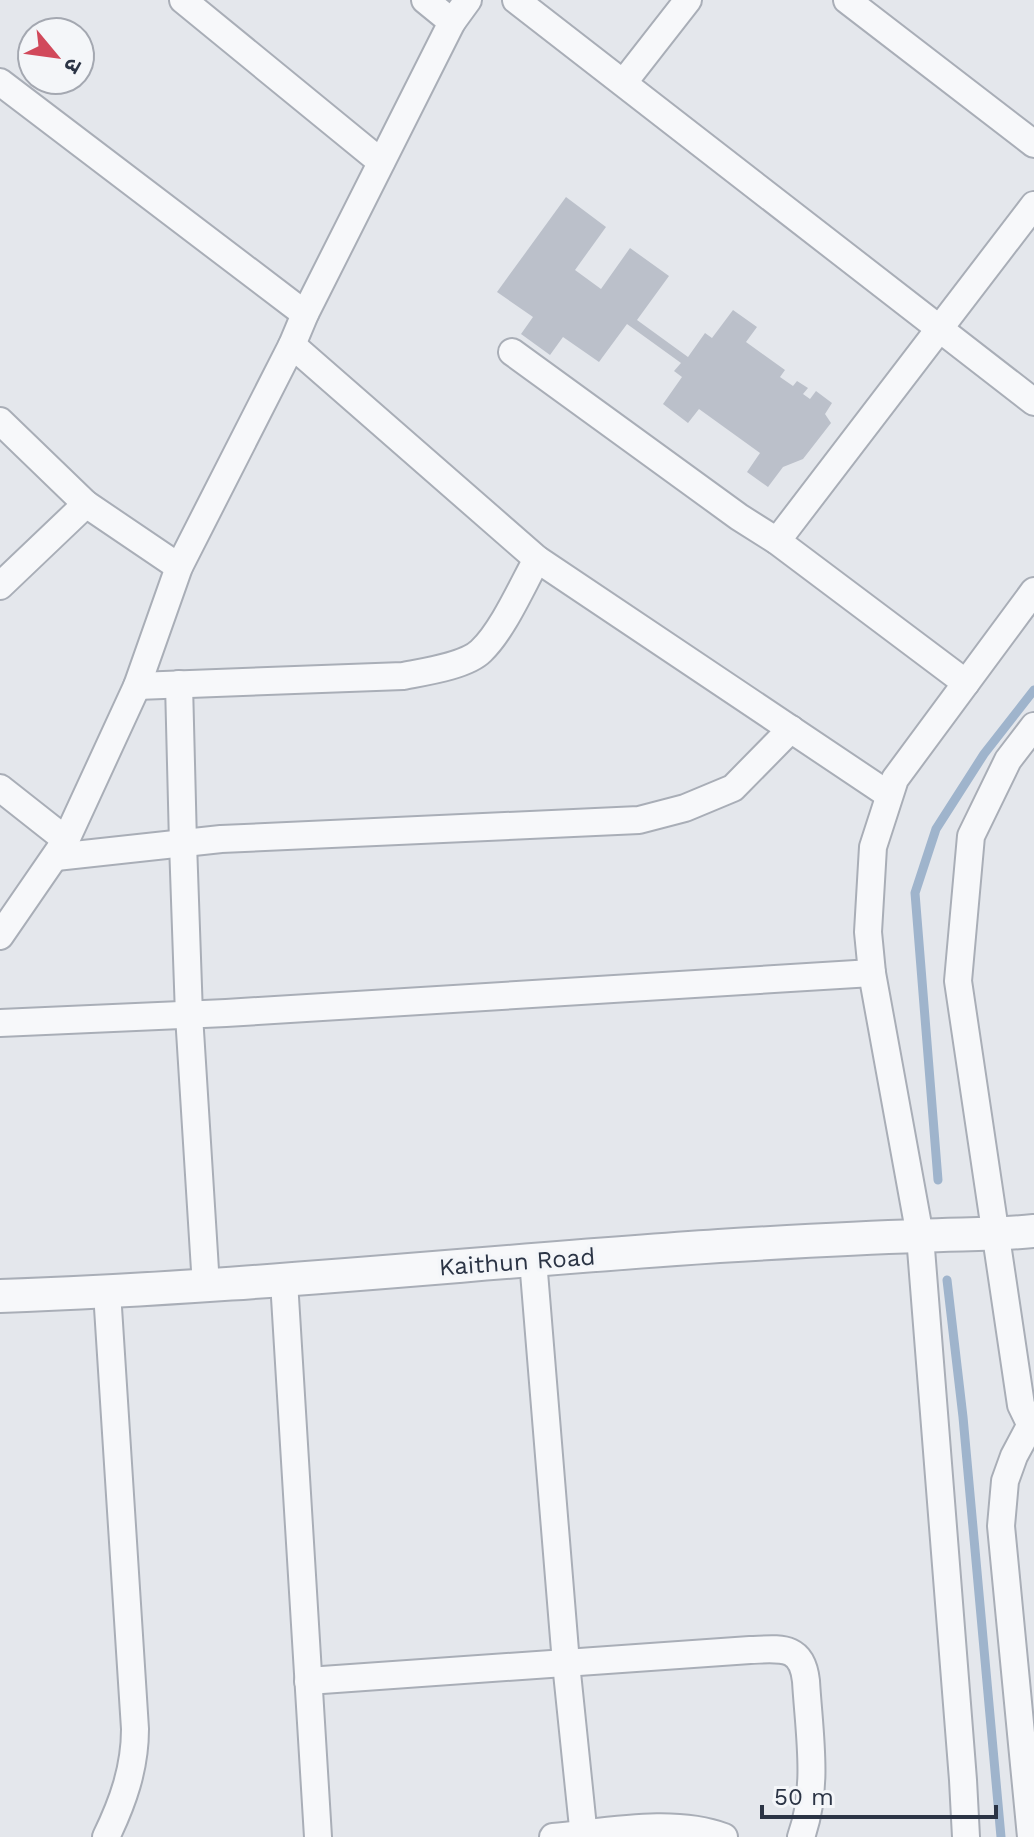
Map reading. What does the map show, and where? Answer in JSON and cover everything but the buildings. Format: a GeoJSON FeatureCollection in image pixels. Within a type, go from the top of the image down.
{"type":"FeatureCollection","features":[{"type":"Feature","properties":{"kind":"street"},"geometry":{"type":"LineString","coordinates":[[183,0],[381,162]]}},
{"type":"Feature","properties":{"kind":"street"},"geometry":{"type":"LineString","coordinates":[[425,0],[452,22]]}},
{"type":"Feature","properties":{"kind":"street"},"geometry":{"type":"LineString","coordinates":[[0,936],[61,849],[137,686],[179,567],[452,22],[468,0]]}},
{"type":"Feature","properties":{"kind":"street"},"geometry":{"type":"LineString","coordinates":[[516,0],[1034,402]]}},
{"type":"Feature","properties":{"kind":"street"},"geometry":{"type":"LineString","coordinates":[[624,82],[688,0]]}},
{"type":"Feature","properties":{"kind":"street"},"geometry":{"type":"LineString","coordinates":[[847,0],[1034,144]]}},
{"type":"Feature","properties":{"kind":"street"},"geometry":{"type":"LineString","coordinates":[[0,82],[305,314]]}},
{"type":"Feature","properties":{"kind":"street"},"geometry":{"type":"LineString","coordinates":[[777,541],[1034,205]]}},
{"type":"Feature","properties":{"kind":"street"},"geometry":{"type":"LineString","coordinates":[[292,345],[537,559],[889,795]]}},
{"type":"Feature","properties":{"kind":"street"},"geometry":{"type":"LineString","coordinates":[[512,352],[739,517],[777,541],[966,683]]}},
{"type":"Feature","properties":{"kind":"street"},"geometry":{"type":"LineString","coordinates":[[0,421],[86,504],[179,567]]}},
{"type":"Feature","properties":{"kind":"street"},"geometry":{"type":"LineString","coordinates":[[0,586],[86,504]]}},
{"type":"Feature","properties":{"kind":"street"},"geometry":{"type":"LineString","coordinates":[[137,686],[403,676],[446,668],[479,653],[503,621],[537,559]]}},
{"type":"Feature","properties":{"kind":"street"},"geometry":{"type":"LineString","coordinates":[[966,1837],[920,1236],[872,973],[868,932],[873,847],[895,779],[1034,591]]}},
{"type":"Feature","properties":{"kind":"street"},"geometry":{"type":"LineString","coordinates":[[179,684],[189,1015],[206,1286]]}},
{"type":"Feature","properties":{"kind":"street"},"geometry":{"type":"LineString","coordinates":[[1031,1837],[1001,1526],[1005,1481],[1014,1456],[1032,1429],[1021,1405],[958,981],[971,836],[1008,760],[1034,726]]}},
{"type":"Feature","properties":{"kind":"street"},"geometry":{"type":"LineString","coordinates":[[0,788],[61,849],[639,820],[685,808],[733,788],[791,729]]}},
{"type":"Feature","properties":{"kind":"street"},"geometry":{"type":"LineString","coordinates":[[0,1023],[189,1015],[872,973]]}},
{"type":"Feature","properties":{"kind":"street","name":"Kaithun Road"},"geometry":{"type":"LineString","coordinates":[[0,1296],[284,1281],[735,1245],[1034,1231]]}},
{"type":"Feature","properties":{"kind":"street"},"geometry":{"type":"LineString","coordinates":[[533,1260],[566,1663],[584,1836]]}},
{"type":"Feature","properties":{"kind":"street"},"geometry":{"type":"LineString","coordinates":[[284,1281],[318,1837]]}},
{"type":"Feature","properties":{"kind":"street"},"geometry":{"type":"LineString","coordinates":[[106,1837],[127,1790],[135,1750],[107,1292]]}},
{"type":"Feature","properties":{"kind":"street"},"geometry":{"type":"LineString","coordinates":[[308,1681],[785,1650],[805,1665],[812,1785],[801,1837]]}},
{"type":"Feature","properties":{"kind":"street"},"geometry":{"type":"LineString","coordinates":[[553,1837],[681,1827],[705,1830],[724,1837]]}},
{"type":"Feature","properties":{"kind":"waterway"},"geometry":{"type":"LineString","coordinates":[[938,1180],[915,893],[936,829],[984,754],[1034,690]]}},
{"type":"Feature","properties":{"kind":"waterway"},"geometry":{"type":"LineString","coordinates":[[947,1280],[963,1417],[1001,1837]]}}]}
